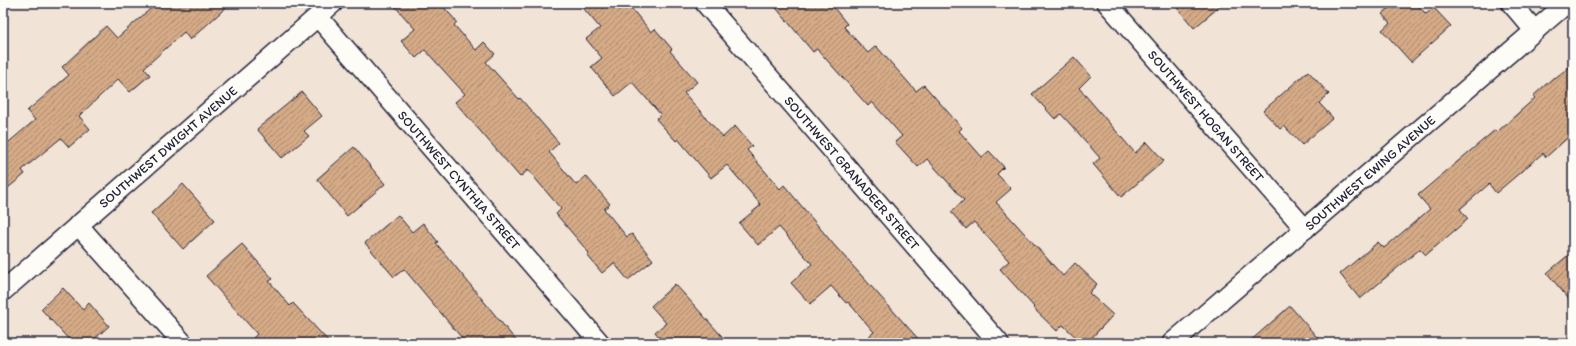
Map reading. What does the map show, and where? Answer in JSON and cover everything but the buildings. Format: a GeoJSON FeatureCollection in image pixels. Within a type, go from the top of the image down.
{"type":"FeatureCollection","features":[{"type":"Feature","properties":{"kind":"street","name":"SOUTHWEST DWIGHT AVENUE"},"geometry":{"type":"LineString","coordinates":[[3,290],[333,3]]}},
{"type":"Feature","properties":{"kind":"street","name":"SOUTHWEST GRANADEER STREET"},"geometry":{"type":"LineString","coordinates":[[705,3],[999,343]]}},
{"type":"Feature","properties":{"kind":"street","name":"SOUTHWEST HOGAN STREET"},"geometry":{"type":"LineString","coordinates":[[1107,3],[1306,229]]}},
{"type":"Feature","properties":{"kind":"street"},"geometry":{"type":"LineString","coordinates":[[1511,3],[1535,31]]}},
{"type":"Feature","properties":{"kind":"street","name":"SOUTHWEST EWING AVENUE"},"geometry":{"type":"LineString","coordinates":[[1172,343],[1567,3]]}},
{"type":"Feature","properties":{"kind":"street","name":"SOUTHWEST CYNTHIA STREET"},"geometry":{"type":"LineString","coordinates":[[318,17],[600,343]]}},
{"type":"Feature","properties":{"kind":"street"},"geometry":{"type":"LineString","coordinates":[[78,225],[183,343]]}}]}
